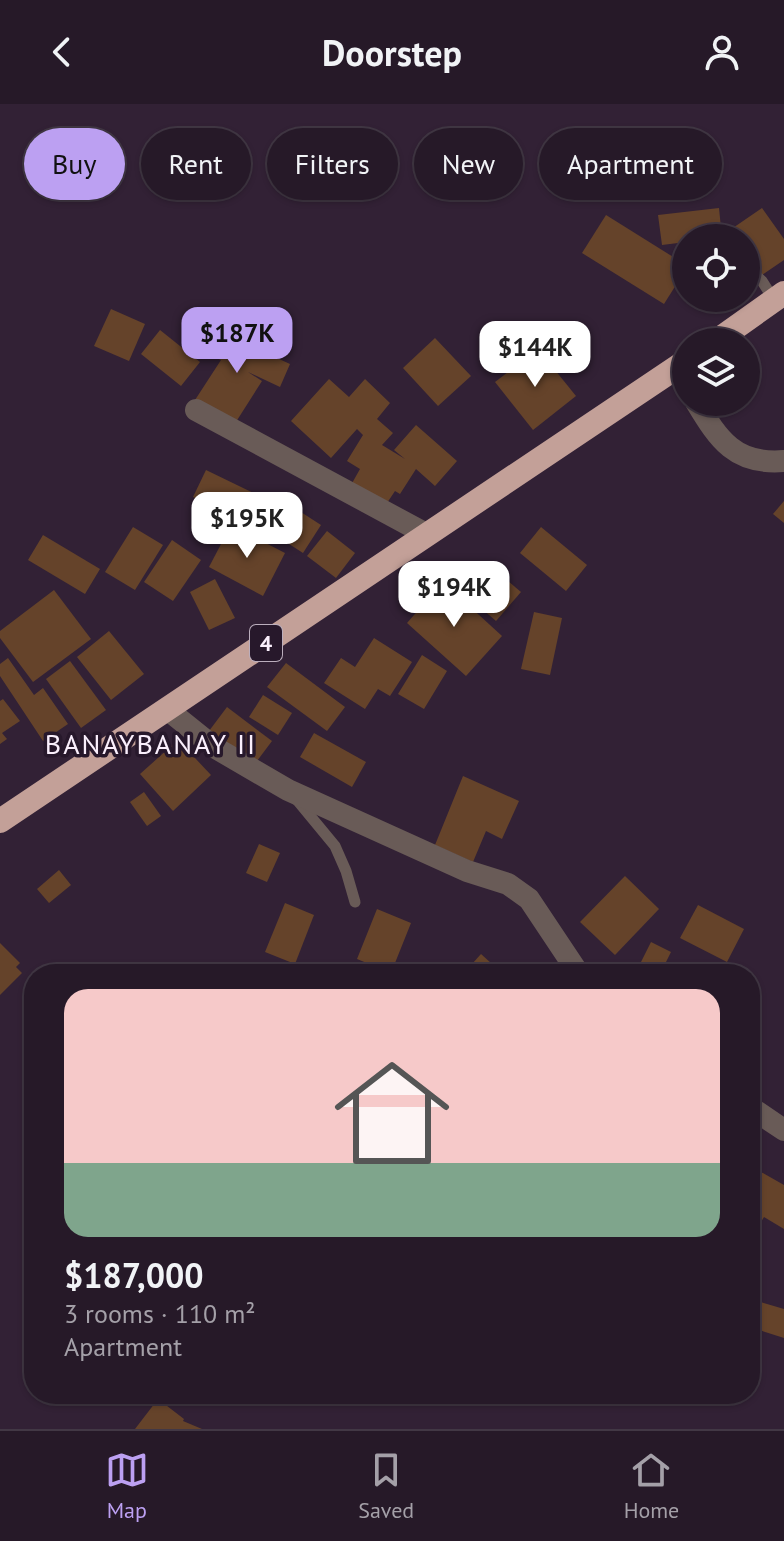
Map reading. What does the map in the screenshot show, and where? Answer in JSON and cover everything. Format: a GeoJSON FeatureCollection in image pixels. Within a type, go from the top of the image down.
{"type":"FeatureCollection","features":[{"type":"Feature","properties":{"kind":"highway"},"geometry":{"type":"LineString","coordinates":[[734,328],[779,296]]}},
{"type":"Feature","properties":{"kind":"highway","name":"4"},"geometry":{"type":"LineString","coordinates":[[0,821],[426,534],[672,377]]}},
{"type":"Feature","properties":{"kind":"street"},"geometry":{"type":"LineString","coordinates":[[196,410],[426,534]]}},
{"type":"Feature","properties":{"kind":"street"},"geometry":{"type":"LineString","coordinates":[[704,416],[716,436],[739,455],[762,463],[784,461]]}},
{"type":"Feature","properties":{"kind":"street"},"geometry":{"type":"LineString","coordinates":[[168,710],[214,747],[288,790],[467,871],[508,884],[529,899],[572,964]]}},
{"type":"Feature","properties":{"kind":"street"},"geometry":{"type":"LineString","coordinates":[[760,1114],[784,1130]]}},
{"type":"Feature","properties":{"kind":"lane"},"geometry":{"type":"LineString","coordinates":[[760,279],[779,296]]}},
{"type":"Feature","properties":{"kind":"lane"},"geometry":{"type":"LineString","coordinates":[[288,790],[335,846],[355,902]]}},
{"type":"Feature","properties":{"kind":"building"},"geometry":{"type":"Polygon","coordinates":[[[719,208],[721,224],[672,224],[672,244],[662,245],[658,215],[719,208]]]}},
{"type":"Feature","properties":{"kind":"building"},"geometry":{"type":"Polygon","coordinates":[[[762,208],[784,239],[784,260],[760,276],[760,224],[739,224],[762,208]]]}},
{"type":"Feature","properties":{"kind":"building"},"geometry":{"type":"Polygon","coordinates":[[[606,215],[672,256],[672,291],[664,304],[582,253],[606,215]]]}},
{"type":"Feature","properties":{"kind":"building"},"geometry":{"type":"Polygon","coordinates":[[[111,309],[145,324],[129,361],[94,346],[111,309]]]}},
{"type":"Feature","properties":{"kind":"building"},"geometry":{"type":"Polygon","coordinates":[[[211,328],[290,364],[280,387],[248,372],[262,381],[234,425],[195,400],[221,360],[201,351],[211,328]]]}},
{"type":"Feature","properties":{"kind":"building"},"geometry":{"type":"Polygon","coordinates":[[[160,330],[200,362],[181,386],[141,354],[160,330]]]}},
{"type":"Feature","properties":{"kind":"building"},"geometry":{"type":"Polygon","coordinates":[[[435,338],[471,376],[438,406],[403,368],[435,338]]]}},
{"type":"Feature","properties":{"kind":"building"},"geometry":{"type":"Polygon","coordinates":[[[538,349],[576,396],[533,430],[495,382],[538,349]]]}},
{"type":"Feature","properties":{"kind":"building"},"geometry":{"type":"Polygon","coordinates":[[[329,379],[349,397],[365,379],[390,403],[377,419],[393,433],[382,445],[405,459],[394,450],[416,425],[457,461],[435,486],[416,469],[400,494],[395,491],[385,506],[351,485],[360,469],[347,461],[363,435],[357,429],[331,458],[291,421],[329,379]]]}},
{"type":"Feature","properties":{"kind":"building"},"geometry":{"type":"Polygon","coordinates":[[[206,470],[270,501],[257,528],[193,497],[206,470]]]}},
{"type":"Feature","properties":{"kind":"building"},"geometry":{"type":"Polygon","coordinates":[[[784,501],[784,523],[773,514],[784,501]]]}},
{"type":"Feature","properties":{"kind":"building"},"geometry":{"type":"Polygon","coordinates":[[[290,505],[321,525],[303,553],[272,533],[290,505]]]}},
{"type":"Feature","properties":{"kind":"building"},"geometry":{"type":"Polygon","coordinates":[[[231,525],[285,553],[263,596],[209,567],[231,525]]]}},
{"type":"Feature","properties":{"kind":"building"},"geometry":{"type":"Polygon","coordinates":[[[133,527],[163,545],[135,590],[105,572],[133,527]]]}},
{"type":"Feature","properties":{"kind":"building"},"geometry":{"type":"Polygon","coordinates":[[[541,527],[587,565],[566,591],[520,553],[541,527]]]}},
{"type":"Feature","properties":{"kind":"building"},"geometry":{"type":"Polygon","coordinates":[[[327,531],[355,553],[336,578],[307,556],[327,531]]]}},
{"type":"Feature","properties":{"kind":"building"},"geometry":{"type":"Polygon","coordinates":[[[43,535],[100,569],[85,594],[28,560],[43,535]]]}},
{"type":"Feature","properties":{"kind":"building"},"geometry":{"type":"Polygon","coordinates":[[[172,540],[201,560],[173,601],[144,582],[172,540]]]}},
{"type":"Feature","properties":{"kind":"building"},"geometry":{"type":"Polygon","coordinates":[[[490,566],[521,592],[496,621],[466,595],[490,566]]]}},
{"type":"Feature","properties":{"kind":"building"},"geometry":{"type":"Polygon","coordinates":[[[215,579],[235,618],[209,630],[190,592],[215,579]]]}},
{"type":"Feature","properties":{"kind":"building"},"geometry":{"type":"Polygon","coordinates":[[[443,582],[502,636],[466,676],[407,623],[443,582]]]}},
{"type":"Feature","properties":{"kind":"building"},"geometry":{"type":"Polygon","coordinates":[[[54,590],[91,639],[33,682],[0,638],[0,631],[54,590]]]}},
{"type":"Feature","properties":{"kind":"building"},"geometry":{"type":"Polygon","coordinates":[[[534,612],[562,618],[550,675],[521,669],[534,612]]]}},
{"type":"Feature","properties":{"kind":"building"},"geometry":{"type":"Polygon","coordinates":[[[109,631],[144,674],[111,700],[77,657],[109,631]]]}},
{"type":"Feature","properties":{"kind":"building"},"geometry":{"type":"Polygon","coordinates":[[[374,638],[412,662],[390,696],[378,689],[365,709],[324,683],[341,658],[355,667],[374,638]]]}},
{"type":"Feature","properties":{"kind":"building"},"geometry":{"type":"Polygon","coordinates":[[[422,655],[447,671],[424,709],[398,694],[422,655]]]}},
{"type":"Feature","properties":{"kind":"building"},"geometry":{"type":"Polygon","coordinates":[[[8,658],[34,695],[43,688],[68,724],[43,741],[0,676],[0,664],[8,658]]]}},
{"type":"Feature","properties":{"kind":"building"},"geometry":{"type":"Polygon","coordinates":[[[70,661],[106,710],[81,728],[46,679],[70,661]]]}},
{"type":"Feature","properties":{"kind":"building"},"geometry":{"type":"Polygon","coordinates":[[[286,663],[345,707],[327,731],[267,687],[286,663]]]}},
{"type":"Feature","properties":{"kind":"building"},"geometry":{"type":"Polygon","coordinates":[[[263,695],[292,713],[278,735],[249,717],[263,695]]]}},
{"type":"Feature","properties":{"kind":"building"},"geometry":{"type":"Polygon","coordinates":[[[3,699],[20,721],[2,733],[7,739],[0,744],[0,701],[3,699]]]}},
{"type":"Feature","properties":{"kind":"building"},"geometry":{"type":"Polygon","coordinates":[[[227,707],[272,741],[254,765],[209,731],[227,707]]]}},
{"type":"Feature","properties":{"kind":"building"},"geometry":{"type":"Polygon","coordinates":[[[314,733],[366,762],[352,787],[300,757],[314,733]]]}},
{"type":"Feature","properties":{"kind":"building"},"geometry":{"type":"Polygon","coordinates":[[[178,740],[211,775],[173,811],[140,774],[178,740]]]}},
{"type":"Feature","properties":{"kind":"building"},"geometry":{"type":"Polygon","coordinates":[[[463,776],[519,801],[502,839],[486,831],[473,862],[435,845],[463,776]]]}},
{"type":"Feature","properties":{"kind":"building"},"geometry":{"type":"Polygon","coordinates":[[[144,792],[161,816],[147,826],[130,802],[144,792]]]}},
{"type":"Feature","properties":{"kind":"building"},"geometry":{"type":"Polygon","coordinates":[[[259,844],[280,853],[267,882],[246,873],[259,844]]]}},
{"type":"Feature","properties":{"kind":"building"},"geometry":{"type":"Polygon","coordinates":[[[59,870],[71,885],[49,903],[37,889],[59,870]]]}},
{"type":"Feature","properties":{"kind":"building"},"geometry":{"type":"Polygon","coordinates":[[[625,876],[659,909],[615,955],[580,922],[625,876]]]}},
{"type":"Feature","properties":{"kind":"building"},"geometry":{"type":"Polygon","coordinates":[[[285,903],[314,915],[295,964],[265,952],[285,903]]]}},
{"type":"Feature","properties":{"kind":"building"},"geometry":{"type":"Polygon","coordinates":[[[698,905],[744,929],[727,962],[680,938],[698,905]]]}},
{"type":"Feature","properties":{"kind":"building"},"geometry":{"type":"Polygon","coordinates":[[[377,909],[411,923],[395,964],[369,964],[357,959],[377,909]]]}},
{"type":"Feature","properties":{"kind":"building"},"geometry":{"type":"Polygon","coordinates":[[[651,942],[671,952],[665,964],[640,964],[651,942]]]}},
{"type":"Feature","properties":{"kind":"building"},"geometry":{"type":"Polygon","coordinates":[[[0,943],[20,963],[16,967],[22,973],[0,995],[0,943]]]}},
{"type":"Feature","properties":{"kind":"building"},"geometry":{"type":"Polygon","coordinates":[[[481,954],[492,964],[472,964],[481,954]]]}},
{"type":"Feature","properties":{"kind":"building"},"geometry":{"type":"Polygon","coordinates":[[[760,1174],[784,1185],[784,1229],[764,1217],[760,1224],[760,1174]]]}},
{"type":"Feature","properties":{"kind":"building"},"geometry":{"type":"Polygon","coordinates":[[[760,1302],[784,1309],[784,1338],[760,1330],[760,1302]]]}},
{"type":"Feature","properties":{"kind":"building"},"geometry":{"type":"Polygon","coordinates":[[[154,1404],[164,1404],[183,1421],[202,1429],[135,1429],[154,1404]]]}},
{"type":"Feature","properties":{"kind":"district","name":"BANAYBANAY II"},"geometry":{"type":"Point","coordinates":[151,744]}}]}
